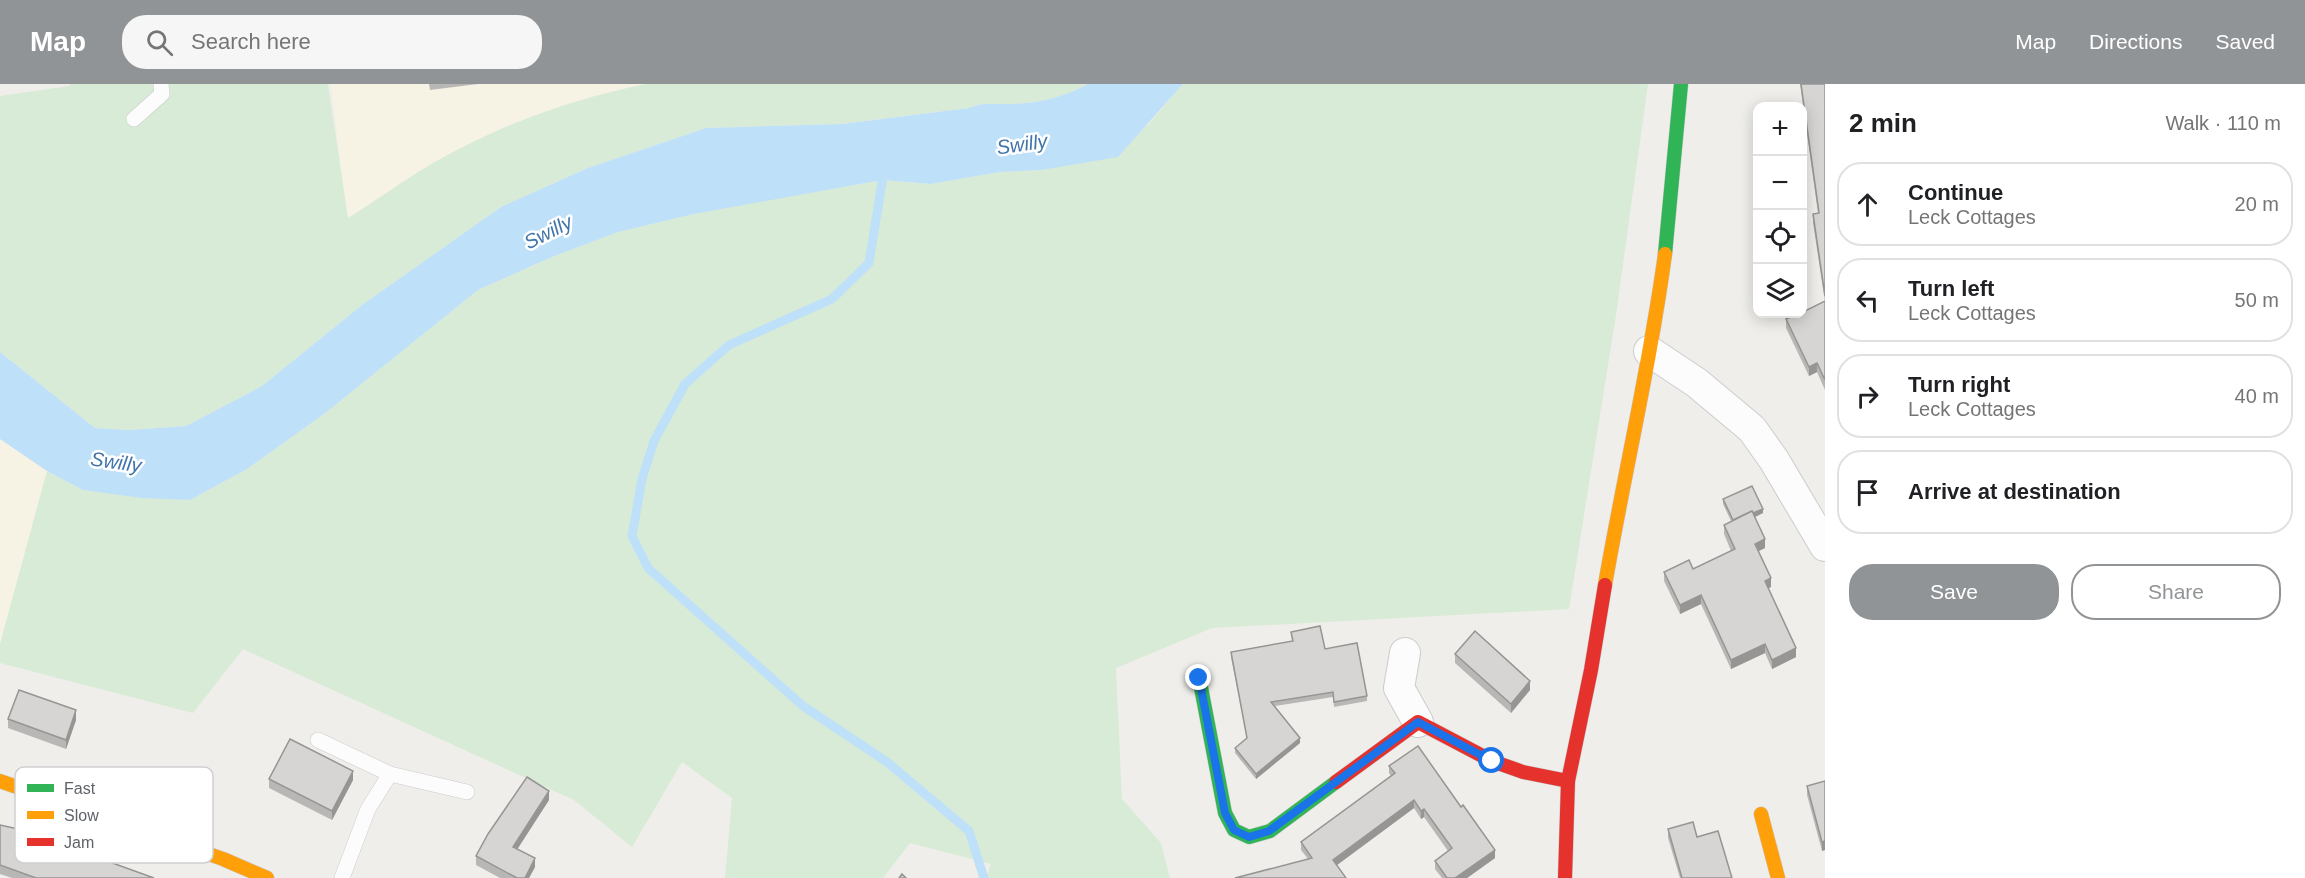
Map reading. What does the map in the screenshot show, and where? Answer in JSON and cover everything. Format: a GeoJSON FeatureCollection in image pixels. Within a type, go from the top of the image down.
{"type":"FeatureCollection","features":[{"type":"Feature","properties":{"kind":"street"},"geometry":{"type":"LineString","coordinates":[[1565,878],[1568,781],[1591,670],[1624,477],[1649,351],[1670,215],[1681,84]]}},
{"type":"Feature","properties":{"kind":"street"},"geometry":{"type":"LineString","coordinates":[[1649,351],[1697,382],[1752,429],[1774,460],[1825,546]]}},
{"type":"Feature","properties":{"kind":"street"},"geometry":{"type":"LineString","coordinates":[[1405,653],[1399,688],[1418,722],[1492,761],[1523,772],[1568,781]]}},
{"type":"Feature","properties":{"kind":"street"},"geometry":{"type":"LineString","coordinates":[[1199,678],[1225,813],[1234,830],[1249,837],[1269,831],[1418,722]]}},
{"type":"Feature","properties":{"kind":"street"},"geometry":{"type":"LineString","coordinates":[[0,781],[15,786]]}},
{"type":"Feature","properties":{"kind":"street"},"geometry":{"type":"LineString","coordinates":[[1761,814],[1778,878]]}},
{"type":"Feature","properties":{"kind":"street"},"geometry":{"type":"LineString","coordinates":[[213,856],[267,878]]}},
{"type":"Feature","properties":{"kind":"lane"},"geometry":{"type":"LineString","coordinates":[[134,119],[162,94],[161,84]]}},
{"type":"Feature","properties":{"kind":"lane"},"geometry":{"type":"LineString","coordinates":[[318,740],[390,774],[467,792]]}},
{"type":"Feature","properties":{"kind":"lane"},"geometry":{"type":"LineString","coordinates":[[342,878],[368,809],[390,774]]}},
{"type":"Feature","properties":{"kind":"shaded area"},"geometry":{"type":"Polygon","coordinates":[[[331,84],[662,84],[639,87],[505,126],[347,218],[331,84]]]}},
{"type":"Feature","properties":{"kind":"shaded area"},"geometry":{"type":"Polygon","coordinates":[[[0,439],[47,471],[0,644],[0,439]]]}},
{"type":"Feature","properties":{"kind":"green space"},"geometry":{"type":"Polygon","coordinates":[[[70,84],[328,84],[348,218],[433,163],[510,125],[590,97],[646,84],[1088,84],[1059,96],[1028,103],[983,104],[969,108],[842,124],[706,128],[588,168],[501,207],[362,305],[262,386],[186,426],[129,430],[95,428],[0,352],[0,96],[70,86],[70,84]]]}},
{"type":"Feature","properties":{"kind":"green space"},"geometry":{"type":"Polygon","coordinates":[[[1183,84],[1648,84],[1616,315],[1569,609],[1212,628],[1116,668],[1122,799],[1161,843],[1170,878],[986,878],[991,864],[910,843],[883,878],[725,878],[732,798],[682,762],[632,847],[574,800],[243,649],[193,713],[0,663],[0,644],[47,471],[83,490],[190,500],[247,469],[324,414],[478,290],[552,257],[617,232],[772,199],[882,180],[931,184],[1000,172],[1042,170],[1076,163],[1148,125],[1183,84]]]}},
{"type":"Feature","properties":{"kind":"water","name":"Swilly"},"geometry":{"type":"Polygon","coordinates":[[[1088,84],[1183,84],[1118,157],[1042,170],[1000,172],[931,184],[882,180],[694,214],[618,232],[552,257],[478,290],[324,414],[247,469],[190,500],[142,498],[83,490],[47,471],[0,439],[0,352],[95,428],[129,430],[186,426],[262,386],[362,305],[501,207],[588,168],[706,128],[842,124],[969,108],[983,104],[1028,103],[1059,96],[1088,84]]]}},
{"type":"Feature","properties":{"kind":"building"},"geometry":{"type":"Polygon","coordinates":[[[1801,84],[1825,84],[1825,296],[1813,214],[1819,213],[1807,127],[1807,102],[1804,102],[1801,84]]]}},
{"type":"Feature","properties":{"kind":"building"},"geometry":{"type":"Polygon","coordinates":[[[1825,301],[1825,380],[1817,363],[1809,367],[1786,319],[1807,318],[1807,310],[1825,301]]]}},
{"type":"Feature","properties":{"kind":"building"},"geometry":{"type":"Polygon","coordinates":[[[1752,486],[1763,509],[1753,513],[1752,511],[1733,520],[1723,499],[1752,486]]]}},
{"type":"Feature","properties":{"kind":"building"},"geometry":{"type":"Polygon","coordinates":[[[1752,511],[1765,539],[1755,544],[1771,578],[1765,581],[1796,648],[1772,660],[1765,644],[1731,660],[1701,595],[1680,605],[1664,572],[1689,560],[1693,569],[1735,549],[1724,525],[1752,511]]]}},
{"type":"Feature","properties":{"kind":"building"},"geometry":{"type":"Polygon","coordinates":[[[1320,626],[1325,649],[1357,643],[1367,696],[1334,702],[1333,692],[1271,702],[1300,738],[1256,774],[1235,748],[1247,738],[1231,652],[1293,641],[1291,632],[1320,626]]]}},
{"type":"Feature","properties":{"kind":"building"},"geometry":{"type":"Polygon","coordinates":[[[1475,631],[1530,681],[1511,704],[1455,654],[1475,631]]]}},
{"type":"Feature","properties":{"kind":"building"},"geometry":{"type":"Polygon","coordinates":[[[19,690],[76,710],[66,740],[8,719],[19,690]]]}},
{"type":"Feature","properties":{"kind":"building"},"geometry":{"type":"Polygon","coordinates":[[[290,739],[353,771],[332,811],[269,779],[290,739]]]}},
{"type":"Feature","properties":{"kind":"building"},"geometry":{"type":"Polygon","coordinates":[[[1418,746],[1495,850],[1455,878],[1447,878],[1435,861],[1452,848],[1424,809],[1421,811],[1414,800],[1333,860],[1346,878],[1235,878],[1312,858],[1301,842],[1395,773],[1389,766],[1418,746]]]}},
{"type":"Feature","properties":{"kind":"building"},"geometry":{"type":"Polygon","coordinates":[[[527,777],[549,791],[513,847],[535,858],[525,878],[517,878],[476,856],[488,834],[527,777]]]}},
{"type":"Feature","properties":{"kind":"building"},"geometry":{"type":"Polygon","coordinates":[[[1825,781],[1825,841],[1822,842],[1807,786],[1825,781]]]}},
{"type":"Feature","properties":{"kind":"building"},"geometry":{"type":"Polygon","coordinates":[[[1693,822],[1697,837],[1718,831],[1732,878],[1682,878],[1668,829],[1693,822]]]}},
{"type":"Feature","properties":{"kind":"building"},"geometry":{"type":"Polygon","coordinates":[[[0,825],[15,828],[15,863],[112,863],[154,878],[36,878],[0,865],[0,825]]]}},
{"type":"Feature","properties":{"kind":"waterway"},"geometry":{"type":"LineString","coordinates":[[884,170],[869,263],[832,299],[729,345],[685,384],[654,441],[642,479],[632,536],[648,568],[803,706],[887,762],[969,831],[984,878]]}},
{"type":"Feature","properties":{"kind":"traffic: fast"},"geometry":{"type":"LineString","coordinates":[[1665,254],[1681,84]]}},
{"type":"Feature","properties":{"kind":"traffic: fast"},"geometry":{"type":"LineString","coordinates":[[1199,677],[1225,813],[1234,830],[1249,837],[1270,831],[1336,782]]}},
{"type":"Feature","properties":{"kind":"traffic: slow"},"geometry":{"type":"LineString","coordinates":[[1605,585],[1652,337],[1665,254]]}},
{"type":"Feature","properties":{"kind":"traffic: slow"},"geometry":{"type":"LineString","coordinates":[[0,781],[15,786]]}},
{"type":"Feature","properties":{"kind":"traffic: slow"},"geometry":{"type":"LineString","coordinates":[[1761,814],[1778,878]]}},
{"type":"Feature","properties":{"kind":"traffic: slow"},"geometry":{"type":"LineString","coordinates":[[213,856],[267,878]]}},
{"type":"Feature","properties":{"kind":"traffic: jam"},"geometry":{"type":"LineString","coordinates":[[1565,878],[1568,781],[1591,670],[1605,585]]}},
{"type":"Feature","properties":{"kind":"traffic: jam"},"geometry":{"type":"LineString","coordinates":[[1336,782],[1418,722],[1492,761],[1523,772],[1568,781]]}},
{"type":"Feature","properties":{"kind":"route"},"geometry":{"type":"LineString","coordinates":[[1199,678],[1225,813],[1234,830],[1249,837],[1269,831],[1418,722],[1492,761]]}}]}
